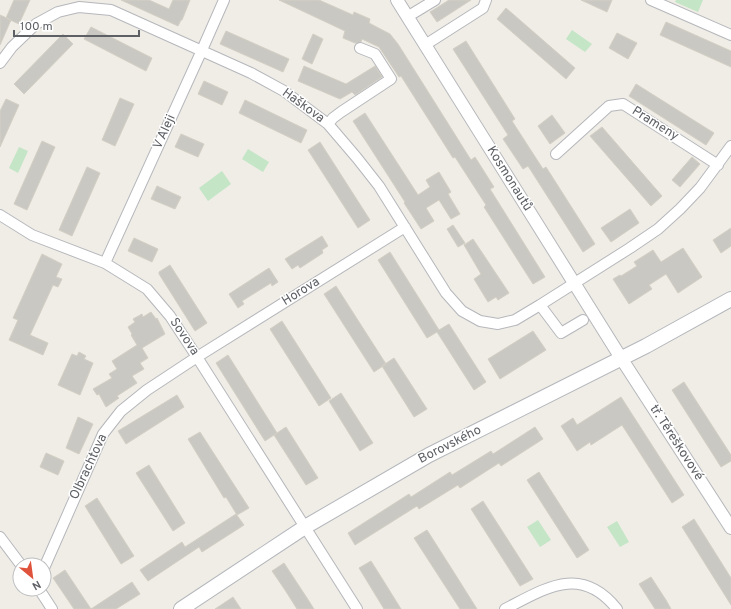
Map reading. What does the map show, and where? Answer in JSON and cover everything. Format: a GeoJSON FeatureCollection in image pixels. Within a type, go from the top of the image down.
{"type":"FeatureCollection","features":[{"type":"Feature","properties":{"kind":"main road","name":"Borovského"},"geometry":{"type":"LineString","coordinates":[[181,609],[305,527],[429,455],[621,358],[731,299]]}},
{"type":"Feature","properties":{"kind":"street","name":"V Aleji"},"geometry":{"type":"LineString","coordinates":[[105,264],[224,0]]}},
{"type":"Feature","properties":{"kind":"street","name":"Kosmonautů"},"geometry":{"type":"LineString","coordinates":[[397,0],[621,358]]}},
{"type":"Feature","properties":{"kind":"street"},"geometry":{"type":"LineString","coordinates":[[407,17],[434,0]]}},
{"type":"Feature","properties":{"kind":"street"},"geometry":{"type":"LineString","coordinates":[[425,45],[483,8],[486,0]]}},
{"type":"Feature","properties":{"kind":"street"},"geometry":{"type":"LineString","coordinates":[[651,0],[731,35]]}},
{"type":"Feature","properties":{"kind":"street","name":"Haškova"},"geometry":{"type":"LineString","coordinates":[[0,63],[12,47],[36,24],[58,12],[79,7],[111,10],[252,73],[284,91],[328,124],[379,186],[446,293],[462,311],[480,321],[498,324],[514,320],[574,283]]}},
{"type":"Feature","properties":{"kind":"street"},"geometry":{"type":"LineString","coordinates":[[328,124],[333,118],[391,79],[375,54],[360,48]]}},
{"type":"Feature","properties":{"kind":"street","name":"Prameny"},"geometry":{"type":"LineString","coordinates":[[556,154],[609,106],[623,104],[718,164]]}},
{"type":"Feature","properties":{"kind":"street"},"geometry":{"type":"LineString","coordinates":[[574,283],[658,229],[700,188],[731,146]]}},
{"type":"Feature","properties":{"kind":"street","name":"Sovova"},"geometry":{"type":"LineString","coordinates":[[0,215],[32,235],[105,264],[147,289],[170,316],[197,357],[357,609]]}},
{"type":"Feature","properties":{"kind":"street","name":"Horova"},"geometry":{"type":"LineString","coordinates":[[197,357],[405,227]]}},
{"type":"Feature","properties":{"kind":"street"},"geometry":{"type":"LineString","coordinates":[[540,305],[561,333],[583,320]]}},
{"type":"Feature","properties":{"kind":"street","name":"Olbrachtova"},"geometry":{"type":"LineString","coordinates":[[49,557],[103,434],[121,411],[147,390],[197,357]]}},
{"type":"Feature","properties":{"kind":"street","name":"tř. Těreškovové"},"geometry":{"type":"LineString","coordinates":[[621,358],[731,528]]}},
{"type":"Feature","properties":{"kind":"street"},"geometry":{"type":"LineString","coordinates":[[0,537],[15,557]]}},
{"type":"Feature","properties":{"kind":"street"},"geometry":{"type":"LineString","coordinates":[[505,609],[549,587],[574,583],[588,586],[599,592],[617,609]]}},
{"type":"Feature","properties":{"kind":"street"},"geometry":{"type":"LineString","coordinates":[[44,597],[52,609]]}},
{"type":"Feature","properties":{"kind":"green space"},"geometry":{"type":"Polygon","coordinates":[[[676,0],[703,0],[698,12],[675,2],[676,0]]]}},
{"type":"Feature","properties":{"kind":"green space"},"geometry":{"type":"Polygon","coordinates":[[[572,30],[592,44],[585,52],[566,39],[572,30]]]}},
{"type":"Feature","properties":{"kind":"green space"},"geometry":{"type":"Polygon","coordinates":[[[19,147],[28,151],[18,173],[9,168],[19,147]]]}},
{"type":"Feature","properties":{"kind":"green space"},"geometry":{"type":"Polygon","coordinates":[[[248,149],[269,162],[263,172],[242,159],[248,149]]]}},
{"type":"Feature","properties":{"kind":"green space"},"geometry":{"type":"Polygon","coordinates":[[[222,171],[231,184],[208,201],[199,188],[222,171]]]}},
{"type":"Feature","properties":{"kind":"green space"},"geometry":{"type":"Polygon","coordinates":[[[538,520],[551,540],[540,547],[527,527],[538,520]]]}},
{"type":"Feature","properties":{"kind":"green space"},"geometry":{"type":"Polygon","coordinates":[[[617,521],[629,542],[620,547],[607,527],[617,521]]]}},
{"type":"Feature","properties":{"kind":"building"},"geometry":{"type":"Polygon","coordinates":[[[14,0],[30,0],[19,24],[6,18],[14,0]]]}},
{"type":"Feature","properties":{"kind":"building"},"geometry":{"type":"Polygon","coordinates":[[[121,0],[149,0],[169,9],[173,0],[190,0],[178,26],[121,0]]]}},
{"type":"Feature","properties":{"kind":"building"},"geometry":{"type":"Polygon","coordinates":[[[279,0],[319,0],[353,15],[354,12],[370,19],[369,23],[390,34],[398,44],[471,160],[475,157],[494,187],[490,189],[545,277],[533,284],[484,207],[486,205],[455,157],[453,158],[401,76],[399,77],[379,47],[362,39],[361,42],[355,43],[343,38],[345,31],[279,0]]]}},
{"type":"Feature","properties":{"kind":"building"},"geometry":{"type":"Polygon","coordinates":[[[449,0],[471,0],[437,22],[430,12],[449,0]]]}},
{"type":"Feature","properties":{"kind":"building"},"geometry":{"type":"Polygon","coordinates":[[[581,0],[612,0],[607,12],[581,0]]]}},
{"type":"Feature","properties":{"kind":"building"},"geometry":{"type":"Polygon","coordinates":[[[506,8],[575,68],[566,79],[497,19],[506,8]]]}},
{"type":"Feature","properties":{"kind":"building"},"geometry":{"type":"Polygon","coordinates":[[[0,15],[11,20],[0,45],[0,15]]]}},
{"type":"Feature","properties":{"kind":"building"},"geometry":{"type":"Polygon","coordinates":[[[666,22],[731,51],[731,67],[660,35],[666,22]]]}},
{"type":"Feature","properties":{"kind":"building"},"geometry":{"type":"Polygon","coordinates":[[[91,27],[152,58],[146,71],[84,39],[91,27]]]}},
{"type":"Feature","properties":{"kind":"building"},"geometry":{"type":"Polygon","coordinates":[[[226,31],[289,59],[283,72],[220,44],[226,31]]]}},
{"type":"Feature","properties":{"kind":"building"},"geometry":{"type":"Polygon","coordinates":[[[617,33],[637,43],[628,59],[609,48],[617,33]]]}},
{"type":"Feature","properties":{"kind":"building"},"geometry":{"type":"Polygon","coordinates":[[[63,34],[73,44],[24,94],[14,84],[63,34]]]}},
{"type":"Feature","properties":{"kind":"building"},"geometry":{"type":"Polygon","coordinates":[[[313,34],[323,39],[312,64],[302,59],[313,34]]]}},
{"type":"Feature","properties":{"kind":"building"},"geometry":{"type":"Polygon","coordinates":[[[466,41],[515,119],[512,121],[543,169],[546,167],[595,244],[583,252],[528,166],[523,169],[503,139],[508,135],[453,49],[466,41]]]}},
{"type":"Feature","properties":{"kind":"building"},"geometry":{"type":"Polygon","coordinates":[[[304,66],[346,84],[375,66],[382,77],[355,95],[352,92],[340,99],[298,81],[304,66]]]}},
{"type":"Feature","properties":{"kind":"building"},"geometry":{"type":"Polygon","coordinates":[[[204,81],[228,92],[222,105],[198,94],[204,81]]]}},
{"type":"Feature","properties":{"kind":"building"},"geometry":{"type":"Polygon","coordinates":[[[636,84],[714,133],[706,145],[629,96],[636,84]]]}},
{"type":"Feature","properties":{"kind":"building"},"geometry":{"type":"Polygon","coordinates":[[[120,98],[134,104],[115,146],[102,140],[120,98]]]}},
{"type":"Feature","properties":{"kind":"building"},"geometry":{"type":"Polygon","coordinates":[[[6,99],[19,105],[0,147],[0,111],[6,99]]]}},
{"type":"Feature","properties":{"kind":"building"},"geometry":{"type":"Polygon","coordinates":[[[245,100],[307,130],[301,143],[239,113],[245,100]]]}},
{"type":"Feature","properties":{"kind":"building"},"geometry":{"type":"Polygon","coordinates":[[[365,113],[418,195],[430,187],[426,180],[439,172],[451,192],[448,194],[460,214],[451,219],[439,200],[426,208],[434,221],[421,229],[353,121],[365,113]]]}},
{"type":"Feature","properties":{"kind":"building"},"geometry":{"type":"Polygon","coordinates":[[[552,115],[565,133],[550,144],[538,126],[552,115]]]}},
{"type":"Feature","properties":{"kind":"building"},"geometry":{"type":"Polygon","coordinates":[[[602,127],[662,196],[651,206],[590,136],[602,127]]]}},
{"type":"Feature","properties":{"kind":"building"},"geometry":{"type":"Polygon","coordinates":[[[181,134],[204,144],[198,157],[175,147],[181,134]]]}},
{"type":"Feature","properties":{"kind":"building"},"geometry":{"type":"Polygon","coordinates":[[[42,141],[55,147],[27,210],[14,204],[42,141]]]}},
{"type":"Feature","properties":{"kind":"building"},"geometry":{"type":"Polygon","coordinates":[[[320,142],[370,220],[358,228],[308,150],[320,142]]]}},
{"type":"Feature","properties":{"kind":"building"},"geometry":{"type":"Polygon","coordinates":[[[692,157],[700,164],[680,187],[672,180],[692,157]]]}},
{"type":"Feature","properties":{"kind":"building"},"geometry":{"type":"Polygon","coordinates":[[[87,167],[100,173],[72,236],[59,230],[87,167]]]}},
{"type":"Feature","properties":{"kind":"building"},"geometry":{"type":"Polygon","coordinates":[[[157,186],[181,197],[175,209],[151,199],[157,186]]]}},
{"type":"Feature","properties":{"kind":"building"},"geometry":{"type":"Polygon","coordinates":[[[630,209],[639,223],[611,242],[601,228],[630,209]]]}},
{"type":"Feature","properties":{"kind":"building"},"geometry":{"type":"Polygon","coordinates":[[[453,225],[465,243],[458,247],[447,229],[453,225]]]}},
{"type":"Feature","properties":{"kind":"building"},"geometry":{"type":"Polygon","coordinates":[[[731,228],[731,246],[721,253],[713,240],[731,228]]]}},
{"type":"Feature","properties":{"kind":"building"},"geometry":{"type":"Polygon","coordinates":[[[322,236],[328,246],[322,250],[323,253],[300,268],[298,265],[292,269],[285,259],[322,236]]]}},
{"type":"Feature","properties":{"kind":"building"},"geometry":{"type":"Polygon","coordinates":[[[134,238],[158,249],[152,262],[128,251],[134,238]]]}},
{"type":"Feature","properties":{"kind":"building"},"geometry":{"type":"Polygon","coordinates":[[[473,239],[509,293],[498,300],[496,297],[488,302],[474,279],[481,274],[464,245],[473,239]]]}},
{"type":"Feature","properties":{"kind":"building"},"geometry":{"type":"Polygon","coordinates":[[[683,248],[702,277],[678,293],[666,274],[649,285],[652,289],[629,304],[613,279],[637,266],[634,262],[653,250],[661,262],[683,248]]]}},
{"type":"Feature","properties":{"kind":"building"},"geometry":{"type":"Polygon","coordinates":[[[390,252],[439,330],[449,324],[486,382],[474,390],[437,332],[427,338],[378,260],[390,252]]]}},
{"type":"Feature","properties":{"kind":"building"},"geometry":{"type":"Polygon","coordinates":[[[42,254],[62,264],[56,277],[62,279],[58,287],[53,285],[30,335],[48,343],[43,355],[9,340],[18,320],[13,318],[42,254]]]}},
{"type":"Feature","properties":{"kind":"building"},"geometry":{"type":"Polygon","coordinates":[[[170,265],[207,323],[195,331],[159,274],[159,272],[170,265]]]}},
{"type":"Feature","properties":{"kind":"building"},"geometry":{"type":"Polygon","coordinates":[[[269,268],[278,282],[272,286],[271,283],[242,301],[244,304],[238,308],[229,294],[269,268]]]}},
{"type":"Feature","properties":{"kind":"building"},"geometry":{"type":"Polygon","coordinates":[[[336,286],[386,364],[374,372],[324,294],[336,286]]]}},
{"type":"Feature","properties":{"kind":"building"},"geometry":{"type":"Polygon","coordinates":[[[151,312],[156,319],[157,318],[165,334],[142,348],[148,358],[140,363],[144,369],[132,376],[137,383],[117,396],[119,398],[106,407],[99,394],[97,395],[93,389],[112,378],[109,374],[117,369],[112,361],[137,345],[128,327],[135,322],[133,319],[142,314],[143,317],[151,312]]]}},
{"type":"Feature","properties":{"kind":"building"},"geometry":{"type":"Polygon","coordinates":[[[282,321],[331,398],[319,406],[270,329],[282,321]]]}},
{"type":"Feature","properties":{"kind":"building"},"geometry":{"type":"Polygon","coordinates":[[[533,331],[546,350],[500,379],[488,359],[533,331]]]}},
{"type":"Feature","properties":{"kind":"building"},"geometry":{"type":"Polygon","coordinates":[[[79,352],[86,356],[84,359],[93,363],[80,395],[58,385],[72,354],[77,356],[79,352]]]}},
{"type":"Feature","properties":{"kind":"building"},"geometry":{"type":"Polygon","coordinates":[[[228,355],[277,433],[265,441],[216,363],[228,355]]]}},
{"type":"Feature","properties":{"kind":"building"},"geometry":{"type":"Polygon","coordinates":[[[394,358],[427,409],[414,417],[382,366],[394,358]]]}},
{"type":"Feature","properties":{"kind":"building"},"geometry":{"type":"Polygon","coordinates":[[[684,382],[731,455],[731,461],[721,467],[672,390],[684,382]]]}},
{"type":"Feature","properties":{"kind":"building"},"geometry":{"type":"Polygon","coordinates":[[[341,393],[373,443],[360,451],[329,401],[341,393]]]}},
{"type":"Feature","properties":{"kind":"building"},"geometry":{"type":"Polygon","coordinates":[[[177,395],[184,407],[126,444],[118,431],[177,395]]]}},
{"type":"Feature","properties":{"kind":"building"},"geometry":{"type":"Polygon","coordinates":[[[621,397],[684,495],[672,503],[622,425],[591,445],[590,442],[577,451],[561,426],[573,418],[577,425],[621,397]]]}},
{"type":"Feature","properties":{"kind":"building"},"geometry":{"type":"Polygon","coordinates":[[[78,417],[93,424],[79,454],[66,448],[78,417]]]}},
{"type":"Feature","properties":{"kind":"building"},"geometry":{"type":"Polygon","coordinates":[[[286,427],[318,478],[306,485],[274,435],[286,427]]]}},
{"type":"Feature","properties":{"kind":"building"},"geometry":{"type":"Polygon","coordinates":[[[535,427],[543,439],[501,466],[499,463],[460,488],[458,485],[419,509],[417,506],[355,545],[348,533],[409,494],[411,497],[450,472],[452,475],[491,451],[493,454],[535,427]]]}},
{"type":"Feature","properties":{"kind":"building"},"geometry":{"type":"Polygon","coordinates":[[[200,432],[249,508],[237,515],[226,497],[224,498],[188,439],[200,432]]]}},
{"type":"Feature","properties":{"kind":"building"},"geometry":{"type":"Polygon","coordinates":[[[46,453],[64,461],[58,475],[40,467],[46,453]]]}},
{"type":"Feature","properties":{"kind":"building"},"geometry":{"type":"Polygon","coordinates":[[[149,465],[185,523],[173,531],[136,473],[149,465]]]}},
{"type":"Feature","properties":{"kind":"building"},"geometry":{"type":"Polygon","coordinates":[[[539,472],[589,550],[577,558],[527,480],[539,472]]]}},
{"type":"Feature","properties":{"kind":"building"},"geometry":{"type":"Polygon","coordinates":[[[97,498],[134,556],[121,564],[85,506],[97,498]]]}},
{"type":"Feature","properties":{"kind":"building"},"geometry":{"type":"Polygon","coordinates":[[[483,501],[533,579],[520,586],[471,509],[483,501]]]}},
{"type":"Feature","properties":{"kind":"building"},"geometry":{"type":"Polygon","coordinates":[[[236,514],[244,525],[202,552],[199,547],[148,581],[140,570],[182,542],[185,547],[236,514]]]}},
{"type":"Feature","properties":{"kind":"building"},"geometry":{"type":"Polygon","coordinates":[[[694,519],[731,578],[731,605],[682,527],[694,519]]]}},
{"type":"Feature","properties":{"kind":"building"},"geometry":{"type":"Polygon","coordinates":[[[427,530],[477,609],[460,609],[414,538],[427,530]]]}},
{"type":"Feature","properties":{"kind":"building"},"geometry":{"type":"Polygon","coordinates":[[[371,561],[401,609],[384,609],[359,568],[371,561]]]}},
{"type":"Feature","properties":{"kind":"building"},"geometry":{"type":"Polygon","coordinates":[[[284,563],[314,609],[297,609],[272,571],[284,563]]]}},
{"type":"Feature","properties":{"kind":"building"},"geometry":{"type":"Polygon","coordinates":[[[65,570],[91,609],[74,609],[53,578],[65,570]]]}},
{"type":"Feature","properties":{"kind":"building"},"geometry":{"type":"Polygon","coordinates":[[[651,577],[671,609],[655,609],[639,584],[651,577]]]}},
{"type":"Feature","properties":{"kind":"building"},"geometry":{"type":"Polygon","coordinates":[[[132,582],[140,594],[116,609],[91,609],[132,582]]]}},
{"type":"Feature","properties":{"kind":"building"},"geometry":{"type":"Polygon","coordinates":[[[233,597],[241,609],[215,609],[233,597]]]}}]}
